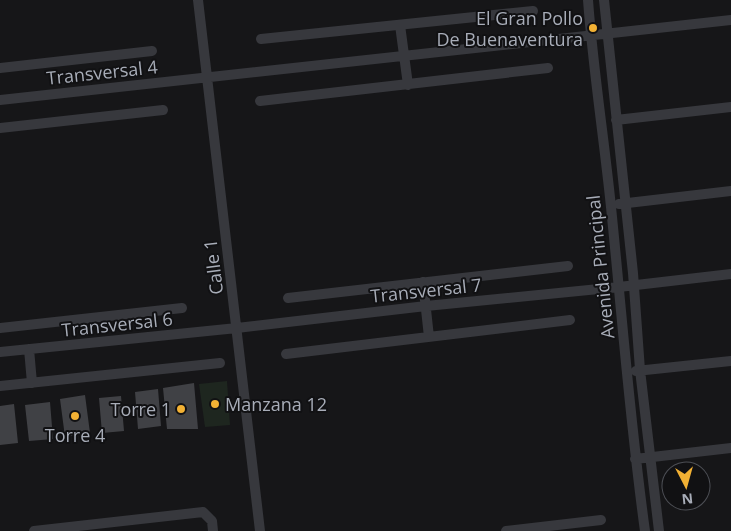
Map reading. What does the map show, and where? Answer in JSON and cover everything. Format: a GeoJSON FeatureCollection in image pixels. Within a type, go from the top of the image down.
{"type":"FeatureCollection","features":[{"type":"Feature","properties":{"kind":"street","name":"Calle 1"},"geometry":{"type":"LineString","coordinates":[[198,0],[260,531]]}},
{"type":"Feature","properties":{"kind":"street","name":"Avenida Principal"},"geometry":{"type":"LineString","coordinates":[[588,0],[590,35],[611,205],[635,460],[645,531]]}},
{"type":"Feature","properties":{"kind":"street","name":"Avenida Principal"},"geometry":{"type":"LineString","coordinates":[[604,0],[634,285],[640,370],[659,531]]}},
{"type":"Feature","properties":{"kind":"street"},"geometry":{"type":"LineString","coordinates":[[261,39],[533,11]]}},
{"type":"Feature","properties":{"kind":"street","name":"Transversal 4"},"geometry":{"type":"LineString","coordinates":[[0,100],[731,20]]}},
{"type":"Feature","properties":{"kind":"street"},"geometry":{"type":"LineString","coordinates":[[400,25],[408,85]]}},
{"type":"Feature","properties":{"kind":"street"},"geometry":{"type":"LineString","coordinates":[[0,68],[152,51]]}},
{"type":"Feature","properties":{"kind":"street"},"geometry":{"type":"LineString","coordinates":[[260,102],[548,68]]}},
{"type":"Feature","properties":{"kind":"street"},"geometry":{"type":"LineString","coordinates":[[600,112],[616,115],[731,107]]}},
{"type":"Feature","properties":{"kind":"street"},"geometry":{"type":"LineString","coordinates":[[0,128],[163,110]]}},
{"type":"Feature","properties":{"kind":"street"},"geometry":{"type":"LineString","coordinates":[[611,205],[731,191]]}},
{"type":"Feature","properties":{"kind":"street"},"geometry":{"type":"LineString","coordinates":[[288,298],[568,266]]}},
{"type":"Feature","properties":{"kind":"street","name":"Transversal 7"},"geometry":{"type":"LineString","coordinates":[[237,328],[731,274]]}},
{"type":"Feature","properties":{"kind":"street"},"geometry":{"type":"LineString","coordinates":[[423,282],[429,337]]}},
{"type":"Feature","properties":{"kind":"street"},"geometry":{"type":"LineString","coordinates":[[0,328],[182,308]]}},
{"type":"Feature","properties":{"kind":"street"},"geometry":{"type":"LineString","coordinates":[[286,354],[570,320]]}},
{"type":"Feature","properties":{"kind":"street","name":"Transversal 6"},"geometry":{"type":"LineString","coordinates":[[0,352],[237,328]]}},
{"type":"Feature","properties":{"kind":"street"},"geometry":{"type":"LineString","coordinates":[[29,349],[32,383]]}},
{"type":"Feature","properties":{"kind":"street"},"geometry":{"type":"LineString","coordinates":[[627,372],[731,361]]}},
{"type":"Feature","properties":{"kind":"street"},"geometry":{"type":"LineString","coordinates":[[0,386],[220,363]]}},
{"type":"Feature","properties":{"kind":"street"},"geometry":{"type":"LineString","coordinates":[[635,460],[731,448]]}},
{"type":"Feature","properties":{"kind":"street"},"geometry":{"type":"LineString","coordinates":[[34,531],[203,512],[212,521],[213,531]]}},
{"type":"Feature","properties":{"kind":"street"},"geometry":{"type":"LineString","coordinates":[[506,531],[601,520]]}},
{"type":"Feature","properties":{"kind":"shaded area","name":"Manzana 12"},"geometry":{"type":"Polygon","coordinates":[[[227,381],[230,425],[205,427],[199,384],[227,381]]]}},
{"type":"Feature","properties":{"kind":"building","name":"Torre 1"},"geometry":{"type":"Polygon","coordinates":[[[194,383],[198,429],[167,429],[163,388],[194,383]]]}},
{"type":"Feature","properties":{"kind":"building"},"geometry":{"type":"Polygon","coordinates":[[[158,389],[161,426],[138,429],[135,392],[158,389]]]}},
{"type":"Feature","properties":{"kind":"building","name":"Torre 4"},"geometry":{"type":"Polygon","coordinates":[[[85,395],[90,433],[65,437],[60,399],[85,395]]]}},
{"type":"Feature","properties":{"kind":"building"},"geometry":{"type":"Polygon","coordinates":[[[121,396],[124,431],[102,433],[99,398],[121,396]]]}},
{"type":"Feature","properties":{"kind":"building"},"geometry":{"type":"Polygon","coordinates":[[[50,402],[53,439],[29,441],[25,405],[50,402]]]}},
{"type":"Feature","properties":{"kind":"building"},"geometry":{"type":"Polygon","coordinates":[[[14,404],[18,443],[0,445],[0,406],[14,404]]]}},
{"type":"Feature","properties":{"kind":"place","name":"El Gran Pollo De Buenaventura"},"geometry":{"type":"Point","coordinates":[593,28]}},
{"type":"Feature","properties":{"kind":"place","name":"Manzana 12"},"geometry":{"type":"Point","coordinates":[215,404]}},
{"type":"Feature","properties":{"kind":"place","name":"Torre 1"},"geometry":{"type":"Point","coordinates":[181,409]}},
{"type":"Feature","properties":{"kind":"place","name":"Torre 4"},"geometry":{"type":"Point","coordinates":[75,416]}}]}
